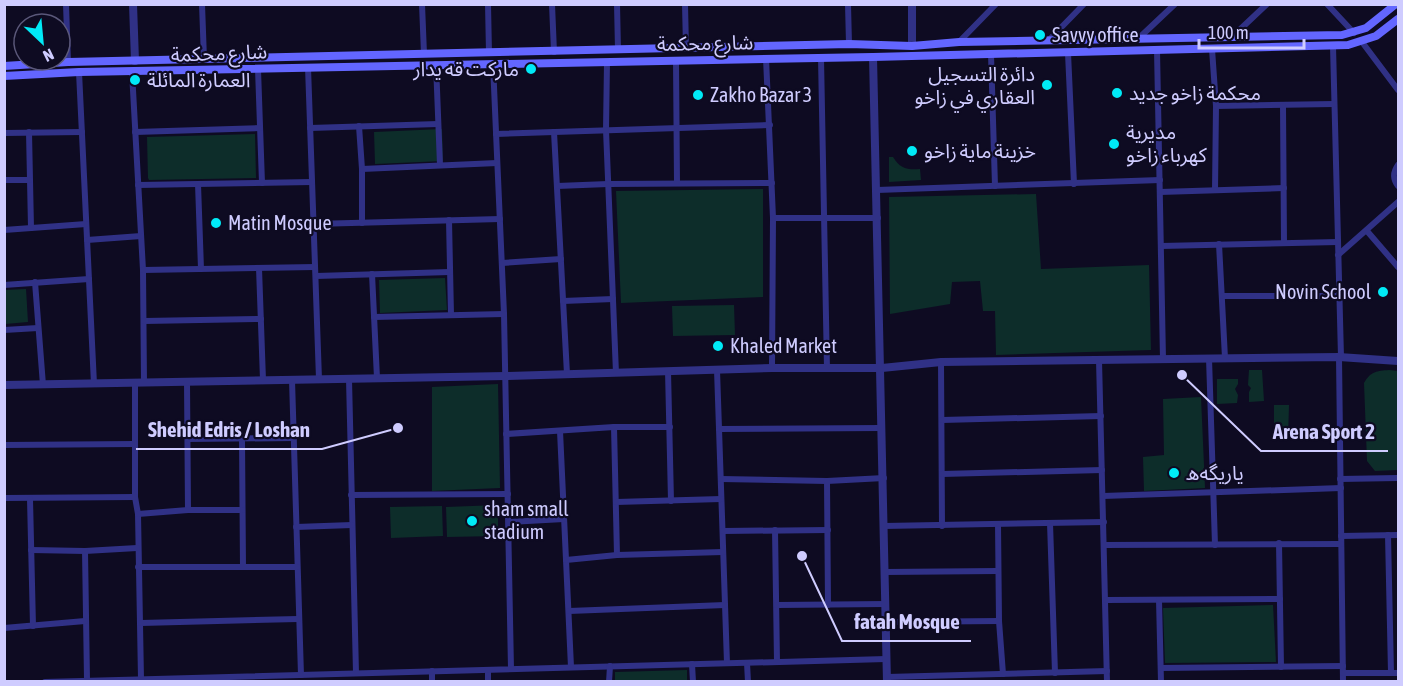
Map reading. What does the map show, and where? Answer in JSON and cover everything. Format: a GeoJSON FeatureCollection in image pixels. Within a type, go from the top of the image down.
{"type":"FeatureCollection","features":[{"type":"Feature","properties":{"kind":"main road","name":"شارع محكمة"},"geometry":{"type":"LineString","coordinates":[[4,76],[79,72],[362,66],[424,54],[849,44],[912,46],[959,42],[1140,37],[1231,38],[1354,33],[1372,24],[1396,4]]}},
{"type":"Feature","properties":{"kind":"main road","name":"شارع محكمة"},"geometry":{"type":"LineString","coordinates":[[72,62],[361,56],[380,61],[493,64],[1333,46],[1362,42],[1376,36],[1398,19]]}},
{"type":"Feature","properties":{"kind":"main road"},"geometry":{"type":"LineString","coordinates":[[1114,38],[1115,51]]}},
{"type":"Feature","properties":{"kind":"main road"},"geometry":{"type":"LineString","coordinates":[[361,56],[362,66]]}},
{"type":"Feature","properties":{"kind":"street"},"geometry":{"type":"LineString","coordinates":[[134,4],[135,61]]}},
{"type":"Feature","properties":{"kind":"street"},"geometry":{"type":"LineString","coordinates":[[202,4],[204,59]]}},
{"type":"Feature","properties":{"kind":"street"},"geometry":{"type":"LineString","coordinates":[[422,4],[424,54]]}},
{"type":"Feature","properties":{"kind":"street"},"geometry":{"type":"LineString","coordinates":[[488,4],[489,53]]}},
{"type":"Feature","properties":{"kind":"street"},"geometry":{"type":"LineString","coordinates":[[552,4],[554,51]]}},
{"type":"Feature","properties":{"kind":"street"},"geometry":{"type":"LineString","coordinates":[[617,4],[618,50]]}},
{"type":"Feature","properties":{"kind":"street"},"geometry":{"type":"LineString","coordinates":[[686,4],[686,48]]}},
{"type":"Feature","properties":{"kind":"street"},"geometry":{"type":"LineString","coordinates":[[849,4],[849,44]]}},
{"type":"Feature","properties":{"kind":"street"},"geometry":{"type":"LineString","coordinates":[[912,4],[912,46]]}},
{"type":"Feature","properties":{"kind":"street"},"geometry":{"type":"LineString","coordinates":[[959,42],[996,4]]}},
{"type":"Feature","properties":{"kind":"street"},"geometry":{"type":"LineString","coordinates":[[1048,40],[1084,4]]}},
{"type":"Feature","properties":{"kind":"street"},"geometry":{"type":"LineString","coordinates":[[1140,37],[1175,4]]}},
{"type":"Feature","properties":{"kind":"street"},"geometry":{"type":"LineString","coordinates":[[1231,38],[1267,4]]}},
{"type":"Feature","properties":{"kind":"street"},"geometry":{"type":"LineString","coordinates":[[1327,4],[1354,33]]}},
{"type":"Feature","properties":{"kind":"street"},"geometry":{"type":"LineString","coordinates":[[1362,42],[1398,90]]}},
{"type":"Feature","properties":{"kind":"street"},"geometry":{"type":"LineString","coordinates":[[1333,46],[1340,357],[1343,681]]}},
{"type":"Feature","properties":{"kind":"street"},"geometry":{"type":"LineString","coordinates":[[1212,49],[1216,106],[1215,190]]}},
{"type":"Feature","properties":{"kind":"street"},"geometry":{"type":"LineString","coordinates":[[1157,50],[1163,359]]}},
{"type":"Feature","properties":{"kind":"street"},"geometry":{"type":"LineString","coordinates":[[1068,53],[1074,184]]}},
{"type":"Feature","properties":{"kind":"street"},"geometry":{"type":"LineString","coordinates":[[991,54],[995,186]]}},
{"type":"Feature","properties":{"kind":"street"},"geometry":{"type":"LineString","coordinates":[[873,57],[882,368],[881,428],[884,478],[887,679],[1107,672]]}},
{"type":"Feature","properties":{"kind":"street"},"geometry":{"type":"LineString","coordinates":[[766,58],[773,218],[772,368]]}},
{"type":"Feature","properties":{"kind":"street"},"geometry":{"type":"LineString","coordinates":[[821,58],[826,369]]}},
{"type":"Feature","properties":{"kind":"street"},"geometry":{"type":"LineString","coordinates":[[676,61],[677,183]]}},
{"type":"Feature","properties":{"kind":"street"},"geometry":{"type":"LineString","coordinates":[[606,62],[606,130],[616,373]]}},
{"type":"Feature","properties":{"kind":"street"},"geometry":{"type":"LineString","coordinates":[[436,64],[440,165]]}},
{"type":"Feature","properties":{"kind":"street"},"geometry":{"type":"LineString","coordinates":[[493,64],[506,376],[511,669]]}},
{"type":"Feature","properties":{"kind":"street"},"geometry":{"type":"LineString","coordinates":[[308,67],[319,379]]}},
{"type":"Feature","properties":{"kind":"street"},"geometry":{"type":"LineString","coordinates":[[258,69],[262,183]]}},
{"type":"Feature","properties":{"kind":"street"},"geometry":{"type":"LineString","coordinates":[[79,72],[94,384]]}},
{"type":"Feature","properties":{"kind":"street"},"geometry":{"type":"LineString","coordinates":[[132,72],[141,236],[144,383]]}},
{"type":"Feature","properties":{"kind":"street"},"geometry":{"type":"LineString","coordinates":[[1216,106],[1334,104]]}},
{"type":"Feature","properties":{"kind":"street"},"geometry":{"type":"LineString","coordinates":[[1283,106],[1284,243]]}},
{"type":"Feature","properties":{"kind":"street"},"geometry":{"type":"LineString","coordinates":[[310,128],[438,123]]}},
{"type":"Feature","properties":{"kind":"street"},"geometry":{"type":"LineString","coordinates":[[496,134],[770,125]]}},
{"type":"Feature","properties":{"kind":"street"},"geometry":{"type":"LineString","coordinates":[[359,126],[362,223]]}},
{"type":"Feature","properties":{"kind":"street"},"geometry":{"type":"LineString","coordinates":[[135,132],[260,128]]}},
{"type":"Feature","properties":{"kind":"street"},"geometry":{"type":"LineString","coordinates":[[29,132],[31,228]]}},
{"type":"Feature","properties":{"kind":"street"},"geometry":{"type":"LineString","coordinates":[[4,133],[82,132]]}},
{"type":"Feature","properties":{"kind":"street"},"geometry":{"type":"LineString","coordinates":[[554,132],[567,374]]}},
{"type":"Feature","properties":{"kind":"street"},"geometry":{"type":"LineString","coordinates":[[362,168],[497,163]]}},
{"type":"Feature","properties":{"kind":"street"},"geometry":{"type":"LineString","coordinates":[[1398,165],[1394,171],[1398,186]]}},
{"type":"Feature","properties":{"kind":"street"},"geometry":{"type":"LineString","coordinates":[[4,180],[29,180]]}},
{"type":"Feature","properties":{"kind":"street"},"geometry":{"type":"LineString","coordinates":[[877,190],[1160,180]]}},
{"type":"Feature","properties":{"kind":"street"},"geometry":{"type":"LineString","coordinates":[[138,185],[312,182]]}},
{"type":"Feature","properties":{"kind":"street"},"geometry":{"type":"LineString","coordinates":[[557,186],[772,183]]}},
{"type":"Feature","properties":{"kind":"street"},"geometry":{"type":"LineString","coordinates":[[198,184],[201,269]]}},
{"type":"Feature","properties":{"kind":"street"},"geometry":{"type":"LineString","coordinates":[[1160,192],[1284,188]]}},
{"type":"Feature","properties":{"kind":"street"},"geometry":{"type":"LineString","coordinates":[[1338,255],[1398,202]]}},
{"type":"Feature","properties":{"kind":"street"},"geometry":{"type":"LineString","coordinates":[[773,218],[878,218]]}},
{"type":"Feature","properties":{"kind":"street"},"geometry":{"type":"LineString","coordinates":[[314,224],[500,219]]}},
{"type":"Feature","properties":{"kind":"street"},"geometry":{"type":"LineString","coordinates":[[449,220],[451,315]]}},
{"type":"Feature","properties":{"kind":"street"},"geometry":{"type":"LineString","coordinates":[[4,230],[86,224]]}},
{"type":"Feature","properties":{"kind":"street"},"geometry":{"type":"LineString","coordinates":[[1367,231],[1398,267]]}},
{"type":"Feature","properties":{"kind":"street"},"geometry":{"type":"LineString","coordinates":[[87,240],[141,236]]}},
{"type":"Feature","properties":{"kind":"street"},"geometry":{"type":"LineString","coordinates":[[1161,246],[1338,242]]}},
{"type":"Feature","properties":{"kind":"street"},"geometry":{"type":"LineString","coordinates":[[1219,244],[1225,358]]}},
{"type":"Feature","properties":{"kind":"street"},"geometry":{"type":"LineString","coordinates":[[502,263],[561,259]]}},
{"type":"Feature","properties":{"kind":"street"},"geometry":{"type":"LineString","coordinates":[[142,270],[315,267]]}},
{"type":"Feature","properties":{"kind":"street"},"geometry":{"type":"LineString","coordinates":[[259,268],[263,380]]}},
{"type":"Feature","properties":{"kind":"street"},"geometry":{"type":"LineString","coordinates":[[316,276],[450,272]]}},
{"type":"Feature","properties":{"kind":"street"},"geometry":{"type":"LineString","coordinates":[[372,274],[377,378]]}},
{"type":"Feature","properties":{"kind":"street"},"geometry":{"type":"LineString","coordinates":[[4,285],[89,279]]}},
{"type":"Feature","properties":{"kind":"street"},"geometry":{"type":"LineString","coordinates":[[35,282],[43,385]]}},
{"type":"Feature","properties":{"kind":"street"},"geometry":{"type":"LineString","coordinates":[[1223,296],[1339,296]]}},
{"type":"Feature","properties":{"kind":"street"},"geometry":{"type":"LineString","coordinates":[[563,301],[613,299]]}},
{"type":"Feature","properties":{"kind":"street"},"geometry":{"type":"LineString","coordinates":[[374,317],[504,314]]}},
{"type":"Feature","properties":{"kind":"street"},"geometry":{"type":"LineString","coordinates":[[144,321],[261,319]]}},
{"type":"Feature","properties":{"kind":"street"},"geometry":{"type":"LineString","coordinates":[[4,330],[38,328]]}},
{"type":"Feature","properties":{"kind":"street"},"geometry":{"type":"LineString","coordinates":[[4,385],[506,376],[772,368],[882,368],[941,362],[1340,357],[1398,362]]}},
{"type":"Feature","properties":{"kind":"street"},"geometry":{"type":"LineString","coordinates":[[1209,358],[1215,545]]}},
{"type":"Feature","properties":{"kind":"street"},"geometry":{"type":"LineString","coordinates":[[1100,360],[1107,681]]}},
{"type":"Feature","properties":{"kind":"street"},"geometry":{"type":"LineString","coordinates":[[941,362],[942,526]]}},
{"type":"Feature","properties":{"kind":"street"},"geometry":{"type":"LineString","coordinates":[[717,370],[727,663]]}},
{"type":"Feature","properties":{"kind":"street"},"geometry":{"type":"LineString","coordinates":[[668,371],[671,501]]}},
{"type":"Feature","properties":{"kind":"street"},"geometry":{"type":"LineString","coordinates":[[349,379],[356,673]]}},
{"type":"Feature","properties":{"kind":"street"},"geometry":{"type":"LineString","coordinates":[[292,380],[301,675]]}},
{"type":"Feature","properties":{"kind":"street"},"geometry":{"type":"LineString","coordinates":[[187,382],[188,510]]}},
{"type":"Feature","properties":{"kind":"street"},"geometry":{"type":"LineString","coordinates":[[135,383],[135,497],[138,514],[141,679]]}},
{"type":"Feature","properties":{"kind":"street"},"geometry":{"type":"LineString","coordinates":[[942,420],[1101,416]]}},
{"type":"Feature","properties":{"kind":"street"},"geometry":{"type":"LineString","coordinates":[[506,434],[670,427]]}},
{"type":"Feature","properties":{"kind":"street"},"geometry":{"type":"LineString","coordinates":[[615,428],[617,555]]}},
{"type":"Feature","properties":{"kind":"street"},"geometry":{"type":"LineString","coordinates":[[719,429],[881,428]]}},
{"type":"Feature","properties":{"kind":"street"},"geometry":{"type":"LineString","coordinates":[[560,431],[571,668]]}},
{"type":"Feature","properties":{"kind":"street"},"geometry":{"type":"LineString","coordinates":[[188,439],[294,438]]}},
{"type":"Feature","properties":{"kind":"street"},"geometry":{"type":"LineString","coordinates":[[242,440],[243,567]]}},
{"type":"Feature","properties":{"kind":"street"},"geometry":{"type":"LineString","coordinates":[[4,445],[135,444]]}},
{"type":"Feature","properties":{"kind":"street"},"geometry":{"type":"LineString","coordinates":[[942,474],[1102,470]]}},
{"type":"Feature","properties":{"kind":"street"},"geometry":{"type":"LineString","coordinates":[[721,479],[884,478]]}},
{"type":"Feature","properties":{"kind":"street"},"geometry":{"type":"LineString","coordinates":[[1340,479],[1398,478]]}},
{"type":"Feature","properties":{"kind":"street"},"geometry":{"type":"LineString","coordinates":[[827,480],[828,605]]}},
{"type":"Feature","properties":{"kind":"street"},"geometry":{"type":"LineString","coordinates":[[1103,496],[1341,488]]}},
{"type":"Feature","properties":{"kind":"street"},"geometry":{"type":"LineString","coordinates":[[351,495],[508,494]]}},
{"type":"Feature","properties":{"kind":"street"},"geometry":{"type":"LineString","coordinates":[[4,498],[135,497]]}},
{"type":"Feature","properties":{"kind":"street"},"geometry":{"type":"LineString","coordinates":[[30,499],[33,626]]}},
{"type":"Feature","properties":{"kind":"street"},"geometry":{"type":"LineString","coordinates":[[616,502],[721,499]]}},
{"type":"Feature","properties":{"kind":"street"},"geometry":{"type":"LineString","coordinates":[[138,514],[188,510],[242,510]]}},
{"type":"Feature","properties":{"kind":"street"},"geometry":{"type":"LineString","coordinates":[[509,522],[564,519]]}},
{"type":"Feature","properties":{"kind":"street"},"geometry":{"type":"LineString","coordinates":[[884,526],[1104,522]]}},
{"type":"Feature","properties":{"kind":"street"},"geometry":{"type":"LineString","coordinates":[[1050,523],[1055,673]]}},
{"type":"Feature","properties":{"kind":"street"},"geometry":{"type":"LineString","coordinates":[[998,524],[997,571],[1003,674]]}},
{"type":"Feature","properties":{"kind":"street"},"geometry":{"type":"LineString","coordinates":[[296,527],[352,525]]}},
{"type":"Feature","properties":{"kind":"street"},"geometry":{"type":"LineString","coordinates":[[775,530],[777,662]]}},
{"type":"Feature","properties":{"kind":"street"},"geometry":{"type":"LineString","coordinates":[[723,531],[828,530]]}},
{"type":"Feature","properties":{"kind":"street"},"geometry":{"type":"LineString","coordinates":[[1341,536],[1398,534]]}},
{"type":"Feature","properties":{"kind":"street"},"geometry":{"type":"LineString","coordinates":[[1161,668],[1281,667],[1395,673],[1388,535]]}},
{"type":"Feature","properties":{"kind":"street"},"geometry":{"type":"LineString","coordinates":[[1279,543],[1281,667]]}},
{"type":"Feature","properties":{"kind":"street"},"geometry":{"type":"LineString","coordinates":[[1104,545],[1341,544]]}},
{"type":"Feature","properties":{"kind":"street"},"geometry":{"type":"LineString","coordinates":[[31,550],[85,551],[137,548]]}},
{"type":"Feature","properties":{"kind":"street"},"geometry":{"type":"LineString","coordinates":[[85,551],[87,680]]}},
{"type":"Feature","properties":{"kind":"street"},"geometry":{"type":"LineString","coordinates":[[566,560],[617,555],[723,552]]}},
{"type":"Feature","properties":{"kind":"street"},"geometry":{"type":"LineString","coordinates":[[138,567],[297,567]]}},
{"type":"Feature","properties":{"kind":"street"},"geometry":{"type":"LineString","coordinates":[[885,572],[997,571]]}},
{"type":"Feature","properties":{"kind":"street"},"geometry":{"type":"LineString","coordinates":[[1106,600],[1280,599]]}},
{"type":"Feature","properties":{"kind":"street"},"geometry":{"type":"LineString","coordinates":[[1159,600],[1161,681]]}},
{"type":"Feature","properties":{"kind":"street"},"geometry":{"type":"LineString","coordinates":[[777,605],[886,604]]}},
{"type":"Feature","properties":{"kind":"street"},"geometry":{"type":"LineString","coordinates":[[569,611],[725,605]]}},
{"type":"Feature","properties":{"kind":"street"},"geometry":{"type":"LineString","coordinates":[[141,623],[298,619]]}},
{"type":"Feature","properties":{"kind":"street"},"geometry":{"type":"LineString","coordinates":[[4,628],[85,621]]}},
{"type":"Feature","properties":{"kind":"street"},"geometry":{"type":"LineString","coordinates":[[887,622],[999,621]]}},
{"type":"Feature","properties":{"kind":"street"},"geometry":{"type":"LineString","coordinates":[[45,681],[266,678],[301,675],[318,678],[356,673],[886,659]]}},
{"type":"Feature","properties":{"kind":"street"},"geometry":{"type":"LineString","coordinates":[[747,663],[748,681]]}},
{"type":"Feature","properties":{"kind":"street"},"geometry":{"type":"LineString","coordinates":[[692,664],[693,681]]}},
{"type":"Feature","properties":{"kind":"street"},"geometry":{"type":"LineString","coordinates":[[609,681],[610,666]]}},
{"type":"Feature","properties":{"kind":"street"},"geometry":{"type":"LineString","coordinates":[[488,670],[488,681]]}},
{"type":"Feature","properties":{"kind":"street"},"geometry":{"type":"LineString","coordinates":[[432,671],[432,681]]}},
{"type":"Feature","properties":{"kind":"green space"},"geometry":{"type":"Polygon","coordinates":[[[442,129],[443,161],[375,164],[374,132],[442,129]]]}},
{"type":"Feature","properties":{"kind":"green space"},"geometry":{"type":"Polygon","coordinates":[[[255,134],[256,178],[149,180],[148,178],[147,137],[255,134]]]}},
{"type":"Feature","properties":{"kind":"green space"},"geometry":{"type":"Polygon","coordinates":[[[889,157],[893,157],[905,168],[920,169],[921,180],[889,182],[889,157]]]}},
{"type":"Feature","properties":{"kind":"green space"},"geometry":{"type":"Polygon","coordinates":[[[763,189],[763,297],[621,303],[616,191],[763,189]]]}},
{"type":"Feature","properties":{"kind":"green space"},"geometry":{"type":"Polygon","coordinates":[[[1036,194],[1041,269],[1149,265],[1151,350],[996,355],[995,311],[983,311],[980,281],[952,282],[950,304],[890,314],[889,197],[1036,194]]]}},
{"type":"Feature","properties":{"kind":"green space"},"geometry":{"type":"Polygon","coordinates":[[[445,278],[447,310],[380,313],[379,280],[445,278]]]}},
{"type":"Feature","properties":{"kind":"green space"},"geometry":{"type":"Polygon","coordinates":[[[26,289],[28,322],[5,324],[5,290],[26,289]]]}},
{"type":"Feature","properties":{"kind":"green space"},"geometry":{"type":"Polygon","coordinates":[[[734,305],[735,335],[673,336],[672,306],[734,305]]]}},
{"type":"Feature","properties":{"kind":"green space"},"geometry":{"type":"Polygon","coordinates":[[[1249,370],[1262,370],[1264,401],[1249,402],[1251,388],[1248,385],[1249,370]]]}},
{"type":"Feature","properties":{"kind":"green space"},"geometry":{"type":"Polygon","coordinates":[[[1398,371],[1398,470],[1375,471],[1367,461],[1364,383],[1375,372],[1398,371]]]}},
{"type":"Feature","properties":{"kind":"green space"},"geometry":{"type":"Polygon","coordinates":[[[1217,379],[1238,379],[1235,389],[1238,395],[1237,403],[1217,404],[1217,379]]]}},
{"type":"Feature","properties":{"kind":"green space"},"geometry":{"type":"Polygon","coordinates":[[[498,384],[500,488],[432,491],[432,387],[498,384]]]}},
{"type":"Feature","properties":{"kind":"green space"},"geometry":{"type":"Polygon","coordinates":[[[1201,397],[1205,488],[1144,491],[1143,457],[1164,455],[1163,399],[1201,397]]]}},
{"type":"Feature","properties":{"kind":"green space"},"geometry":{"type":"Polygon","coordinates":[[[1274,405],[1289,405],[1288,437],[1274,437],[1274,405]]]}},
{"type":"Feature","properties":{"kind":"green space","name":"sham small stadium"},"geometry":{"type":"Polygon","coordinates":[[[498,505],[498,536],[447,537],[446,507],[498,505]]]}},
{"type":"Feature","properties":{"kind":"green space"},"geometry":{"type":"Polygon","coordinates":[[[442,506],[443,536],[391,538],[390,507],[442,506]]]}},
{"type":"Feature","properties":{"kind":"green space"},"geometry":{"type":"Polygon","coordinates":[[[1273,605],[1276,662],[1165,663],[1163,608],[1273,605]]]}},
{"type":"Feature","properties":{"kind":"green space"},"geometry":{"type":"Polygon","coordinates":[[[687,670],[687,681],[615,681],[615,672],[687,670]]]}},
{"type":"Feature","properties":{"kind":"place","name":"Savvy office"},"geometry":{"type":"Point","coordinates":[1040,35]}},
{"type":"Feature","properties":{"kind":"place","name":"ماركت قه يدار"},"geometry":{"type":"Point","coordinates":[531,69]}},
{"type":"Feature","properties":{"kind":"place","name":"العمارة المائلة"},"geometry":{"type":"Point","coordinates":[135,80]}},
{"type":"Feature","properties":{"kind":"place","name":"دائرة التسجيل العقاري في زاخو"},"geometry":{"type":"Point","coordinates":[1047,85]}},
{"type":"Feature","properties":{"kind":"place","name":"محكمة زاخو جديد"},"geometry":{"type":"Point","coordinates":[1117,93]}},
{"type":"Feature","properties":{"kind":"place","name":"Zakho Bazar 3"},"geometry":{"type":"Point","coordinates":[698,95]}},
{"type":"Feature","properties":{"kind":"place","name":"مديرية كهرباء زاخو"},"geometry":{"type":"Point","coordinates":[1114,144]}},
{"type":"Feature","properties":{"kind":"place","name":"خزينة ماية زاخو"},"geometry":{"type":"Point","coordinates":[912,151]}},
{"type":"Feature","properties":{"kind":"place","name":"Matin Mosque"},"geometry":{"type":"Point","coordinates":[216,223]}},
{"type":"Feature","properties":{"kind":"place","name":"Novin School"},"geometry":{"type":"Point","coordinates":[1383,292]}},
{"type":"Feature","properties":{"kind":"place","name":"Khaled Market"},"geometry":{"type":"Point","coordinates":[718,346]}},
{"type":"Feature","properties":{"kind":"place","name":"Arena Sport 2"},"geometry":{"type":"Point","coordinates":[1182,375]}},
{"type":"Feature","properties":{"kind":"place","name":"Shehid Edris / Loshan"},"geometry":{"type":"Point","coordinates":[398,428]}},
{"type":"Feature","properties":{"kind":"place","name":"یاریگه‌ه"},"geometry":{"type":"Point","coordinates":[1174,473]}},
{"type":"Feature","properties":{"kind":"place","name":"sham small stadium"},"geometry":{"type":"Point","coordinates":[472,521]}},
{"type":"Feature","properties":{"kind":"place","name":"fatah Mosque"},"geometry":{"type":"Point","coordinates":[802,556]}}]}
